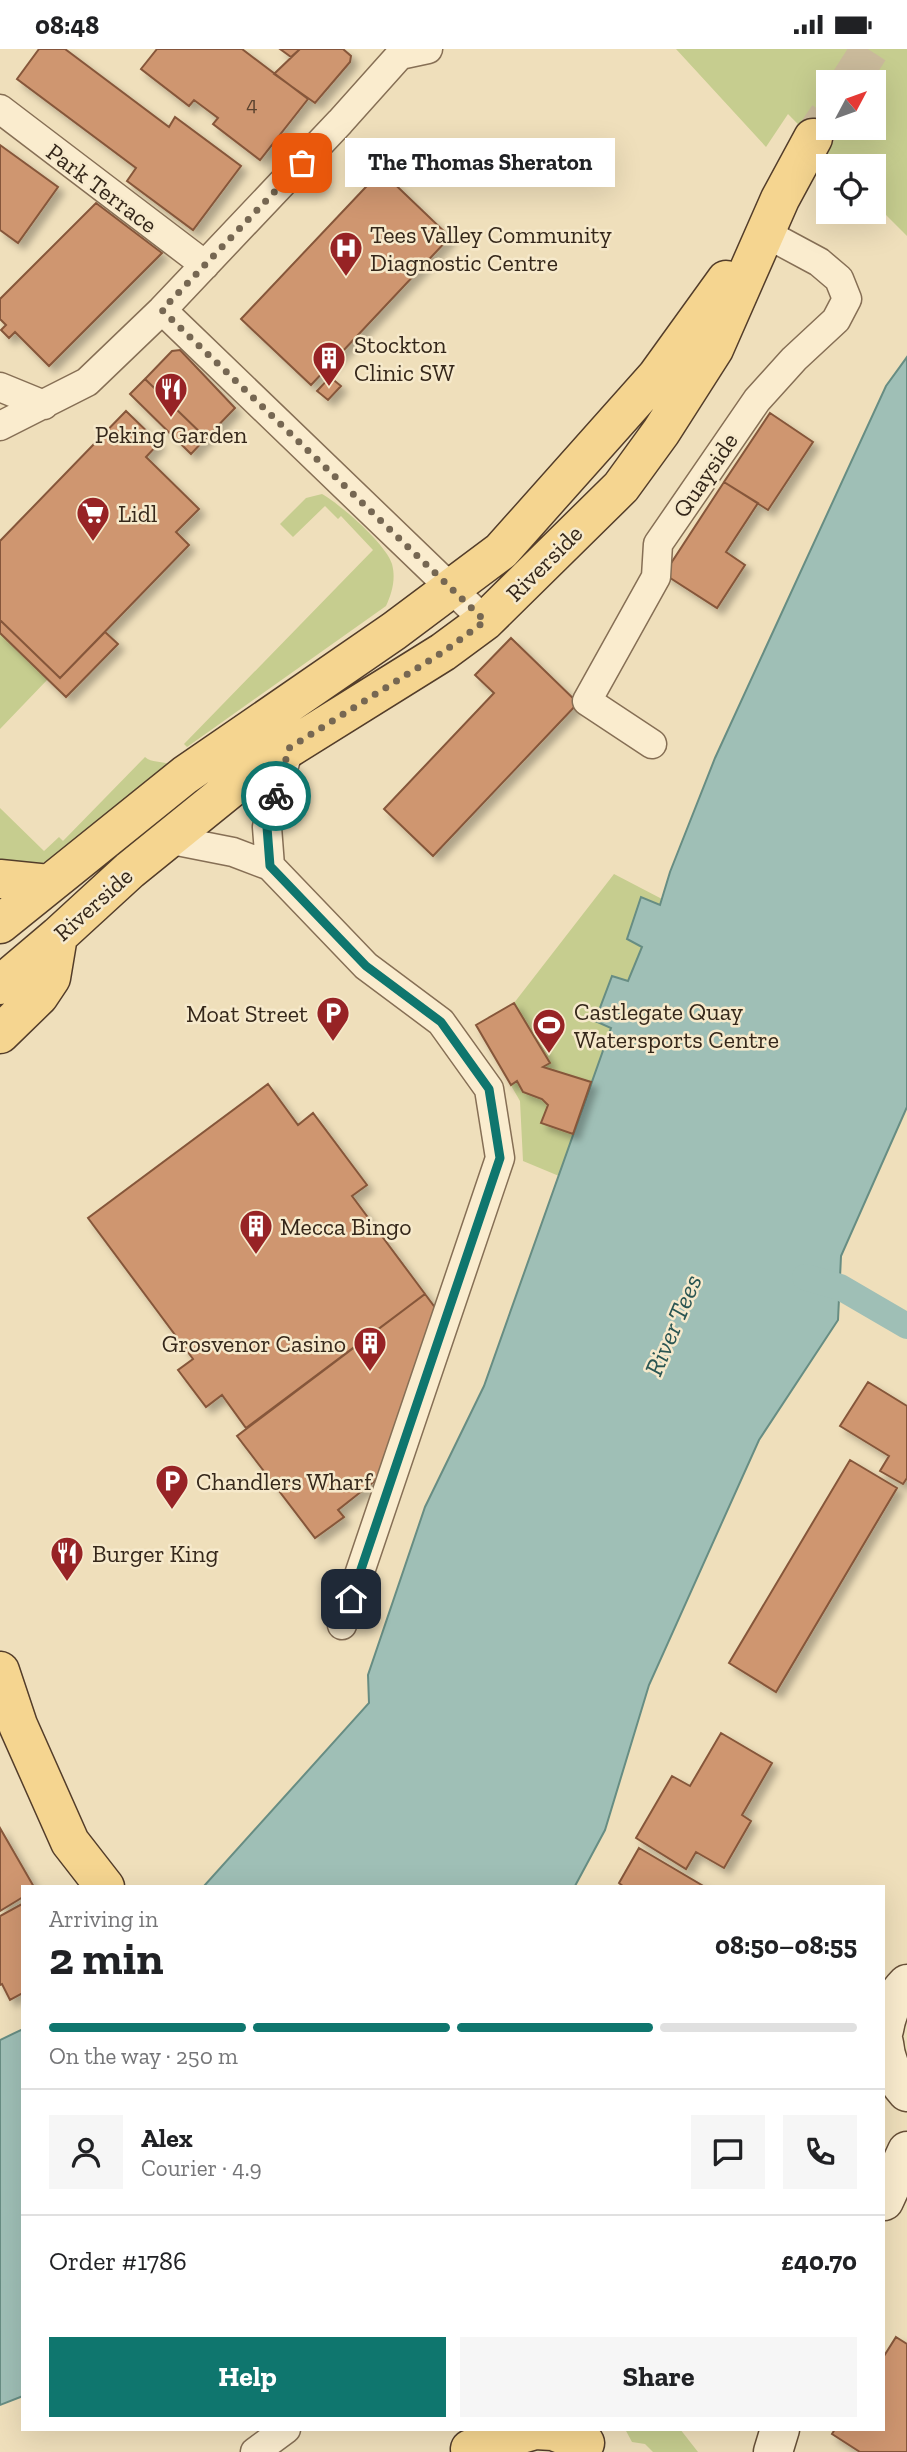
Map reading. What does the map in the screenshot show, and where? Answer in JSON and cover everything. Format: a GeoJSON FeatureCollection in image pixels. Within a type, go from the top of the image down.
{"type":"FeatureCollection","features":[{"type":"Feature","properties":{"kind":"main road","name":"Riverside"},"geometry":{"type":"LineString","coordinates":[[0,985],[167,839],[230,789],[289,748],[443,652],[485,621],[621,487],[661,432],[713,349],[773,216],[814,138]]}},
{"type":"Feature","properties":{"kind":"main road","name":"Riverside"},"geometry":{"type":"LineString","coordinates":[[0,924],[185,775],[501,551],[656,377],[773,216]]}},
{"type":"Feature","properties":{"kind":"main road"},"geometry":{"type":"LineString","coordinates":[[0,879],[49,884]]}},
{"type":"Feature","properties":{"kind":"main road"},"geometry":{"type":"LineString","coordinates":[[0,1034],[39,996],[51,978],[58,936]]}},
{"type":"Feature","properties":{"kind":"main road"},"geometry":{"type":"LineString","coordinates":[[0,1671],[19,1725],[69,1842],[103,1885]]}},
{"type":"Feature","properties":{"kind":"main road"},"geometry":{"type":"LineString","coordinates":[[474,2443],[531,2431]]}},
{"type":"Feature","properties":{"kind":"main road"},"geometry":{"type":"LineString","coordinates":[[554,2431],[584,2441]]}},
{"type":"Feature","properties":{"kind":"street"},"geometry":{"type":"LineString","coordinates":[[0,426],[87,382],[205,265],[398,51],[428,49]]}},
{"type":"Feature","properties":{"kind":"street","name":"Park Terrace"},"geometry":{"type":"LineString","coordinates":[[0,109],[205,265]]}},
{"type":"Feature","properties":{"kind":"street","name":"Quayside"},"geometry":{"type":"LineString","coordinates":[[652,744],[587,701],[656,577],[658,544],[757,400],[794,359],[836,320],[847,299],[839,279],[773,216]]}},
{"type":"Feature","properties":{"kind":"street"},"geometry":{"type":"LineString","coordinates":[[162,310],[485,621]]}},
{"type":"Feature","properties":{"kind":"street"},"geometry":{"type":"LineString","coordinates":[[0,387],[44,405]]}},
{"type":"Feature","properties":{"kind":"street"},"geometry":{"type":"LineString","coordinates":[[270,866],[267,827],[289,748]]}},
{"type":"Feature","properties":{"kind":"street"},"geometry":{"type":"LineString","coordinates":[[167,839],[233,852],[270,866],[366,966],[441,1022],[489,1089],[500,1158],[342,1625]]}},
{"type":"Feature","properties":{"kind":"street"},"geometry":{"type":"LineString","coordinates":[[885,2024],[887,2013],[897,1994],[907,1984]]}},
{"type":"Feature","properties":{"kind":"street"},"geometry":{"type":"LineString","coordinates":[[885,2056],[894,2077],[907,2092]]}},
{"type":"Feature","properties":{"kind":"street"},"geometry":{"type":"LineString","coordinates":[[885,2199],[907,2151]]}},
{"type":"Feature","properties":{"kind":"street"},"geometry":{"type":"LineString","coordinates":[[255,2452],[283,2431]]}},
{"type":"Feature","properties":{"kind":"street"},"geometry":{"type":"LineString","coordinates":[[773,2452],[779,2431]]}},
{"type":"Feature","properties":{"kind":"green space"},"geometry":{"type":"Polygon","coordinates":[[[676,49],[907,49],[907,236],[886,215],[886,154],[827,154],[788,114],[766,147],[676,49]]]}},
{"type":"Feature","properties":{"kind":"green space"},"geometry":{"type":"Polygon","coordinates":[[[322,494],[362,525],[388,556],[392,564],[393,580],[386,606],[187,747],[184,744],[373,550],[341,516],[338,519],[325,506],[293,537],[280,524],[306,498],[322,494]]]}},
{"type":"Feature","properties":{"kind":"green space"},"geometry":{"type":"Polygon","coordinates":[[[0,633],[48,679],[0,729],[0,633]]]}},
{"type":"Feature","properties":{"kind":"green space"},"geometry":{"type":"Polygon","coordinates":[[[145,757],[172,766],[61,853],[39,865],[0,862],[0,808],[44,851],[59,837],[63,841],[145,757]]]}},
{"type":"Feature","properties":{"kind":"green space","name":"Castlegate Quay Watersports Centre"},"geometry":{"type":"Polygon","coordinates":[[[614,874],[662,899],[559,1176],[523,1161],[520,1101],[476,1025],[514,1003],[614,874]]]}},
{"type":"Feature","properties":{"kind":"green space"},"geometry":{"type":"Polygon","coordinates":[[[626,2431],[682,2431],[698,2452],[653,2452],[645,2444],[632,2442],[626,2431]]]}},
{"type":"Feature","properties":{"kind":"water","name":"River Tees"},"geometry":{"type":"Polygon","coordinates":[[[907,357],[907,1107],[841,1256],[838,1320],[759,1440],[649,1685],[605,1830],[576,1885],[205,1885],[369,1703],[368,1675],[425,1507],[484,1386],[611,1028],[595,1021],[612,976],[628,981],[642,947],[627,939],[641,897],[660,905],[670,872],[715,758],[886,386],[907,357]]]}},
{"type":"Feature","properties":{"kind":"water"},"geometry":{"type":"Polygon","coordinates":[[[21,2030],[21,2397],[0,2405],[0,2040],[21,2030]]]}},
{"type":"Feature","properties":{"kind":"building"},"geometry":{"type":"Polygon","coordinates":[[[39,49],[65,49],[169,127],[175,117],[241,166],[193,230],[127,181],[136,168],[17,79],[39,49]]]}},
{"type":"Feature","properties":{"kind":"building"},"geometry":{"type":"Polygon","coordinates":[[[157,49],[242,49],[308,99],[260,160],[213,124],[218,118],[194,100],[189,106],[141,69],[157,49]]]}},
{"type":"Feature","properties":{"kind":"building"},"geometry":{"type":"Polygon","coordinates":[[[280,49],[300,49],[291,57],[280,49]]]}},
{"type":"Feature","properties":{"kind":"building"},"geometry":{"type":"Polygon","coordinates":[[[300,49],[343,49],[351,56],[350,62],[315,103],[274,74],[300,49]]]}},
{"type":"Feature","properties":{"kind":"building"},"geometry":{"type":"Polygon","coordinates":[[[0,145],[58,187],[18,243],[0,230],[0,145]]]}},
{"type":"Feature","properties":{"kind":"building","name":"Tees Valley Community Diagnostic Centre"},"geometry":{"type":"Polygon","coordinates":[[[381,171],[450,237],[311,385],[241,319],[381,171]]]}},
{"type":"Feature","properties":{"kind":"building"},"geometry":{"type":"Polygon","coordinates":[[[96,203],[162,253],[49,366],[15,332],[9,338],[1,330],[6,325],[0,319],[0,299],[96,203]]]}},
{"type":"Feature","properties":{"kind":"building"},"geometry":{"type":"Polygon","coordinates":[[[180,350],[235,408],[206,438],[145,379],[172,351],[180,350]]]}},
{"type":"Feature","properties":{"kind":"building","name":"Stockton Clinic SW"},"geometry":{"type":"Polygon","coordinates":[[[330,377],[341,386],[328,400],[317,391],[330,377]]]}},
{"type":"Feature","properties":{"kind":"building","name":"Peking Garden"},"geometry":{"type":"Polygon","coordinates":[[[145,379],[206,438],[191,454],[130,394],[145,379]]]}},
{"type":"Feature","properties":{"kind":"building","name":"Lidl"},"geometry":{"type":"Polygon","coordinates":[[[126,411],[159,443],[146,457],[199,509],[176,532],[189,545],[60,678],[0,620],[0,541],[126,411]]]}},
{"type":"Feature","properties":{"kind":"building"},"geometry":{"type":"Polygon","coordinates":[[[770,413],[813,442],[768,510],[724,482],[770,413]]]}},
{"type":"Feature","properties":{"kind":"building"},"geometry":{"type":"Polygon","coordinates":[[[724,482],[758,503],[726,552],[745,565],[717,608],[664,574],[724,482]]]}},
{"type":"Feature","properties":{"kind":"building"},"geometry":{"type":"Polygon","coordinates":[[[0,620],[60,678],[105,632],[118,644],[66,697],[0,633],[0,620]]]}},
{"type":"Feature","properties":{"kind":"building"},"geometry":{"type":"Polygon","coordinates":[[[511,638],[578,703],[433,856],[384,809],[494,693],[475,675],[511,638]]]}},
{"type":"Feature","properties":{"kind":"building"},"geometry":{"type":"Polygon","coordinates":[[[514,1003],[550,1063],[543,1067],[591,1082],[573,1134],[541,1123],[548,1105],[542,1099],[523,1092],[517,1081],[511,1085],[476,1025],[514,1003]]]}},
{"type":"Feature","properties":{"kind":"building","name":"Mecca Bingo"},"geometry":{"type":"Polygon","coordinates":[[[268,1084],[298,1125],[313,1113],[367,1185],[352,1196],[425,1294],[246,1428],[222,1395],[206,1407],[178,1370],[193,1359],[88,1218],[268,1084]]]}},
{"type":"Feature","properties":{"kind":"building","name":"Grosvenor Casino"},"geometry":{"type":"Polygon","coordinates":[[[425,1294],[442,1317],[381,1476],[338,1510],[344,1517],[315,1538],[237,1436],[425,1294]]]}},
{"type":"Feature","properties":{"kind":"building"},"geometry":{"type":"Polygon","coordinates":[[[868,1382],[907,1406],[907,1478],[903,1484],[880,1471],[889,1456],[840,1426],[868,1382]]]}},
{"type":"Feature","properties":{"kind":"building"},"geometry":{"type":"Polygon","coordinates":[[[850,1460],[897,1488],[776,1692],[729,1663],[850,1460]]]}},
{"type":"Feature","properties":{"kind":"building"},"geometry":{"type":"Polygon","coordinates":[[[721,1733],[772,1763],[742,1815],[751,1821],[724,1868],[696,1852],[686,1869],[636,1838],[672,1776],[690,1786],[721,1733]]]}},
{"type":"Feature","properties":{"kind":"building"},"geometry":{"type":"Polygon","coordinates":[[[0,1828],[33,1885],[21,1885],[21,1898],[0,1911],[0,1828]]]}},
{"type":"Feature","properties":{"kind":"building"},"geometry":{"type":"Polygon","coordinates":[[[639,1848],[702,1885],[622,1885],[619,1883],[639,1848]]]}},
{"type":"Feature","properties":{"kind":"building"},"geometry":{"type":"Polygon","coordinates":[[[21,1905],[21,1994],[10,2000],[2,1984],[0,1985],[0,1916],[21,1905]]]}},
{"type":"Feature","properties":{"kind":"building"},"geometry":{"type":"Polygon","coordinates":[[[896,2337],[907,2344],[907,2452],[860,2452],[832,2434],[834,2431],[885,2431],[885,2354],[896,2337]]]}},
{"type":"Feature","properties":{"kind":"waterway"},"geometry":{"type":"LineString","coordinates":[[805,1277],[840,1287],[907,1326]]}},
{"type":"Feature","properties":{"kind":"tunnel"},"geometry":{"type":"LineString","coordinates":[[857,70],[870,49]]}},
{"type":"Feature","properties":{"kind":"tunnel"},"geometry":{"type":"LineString","coordinates":[[813,138],[816,134]]}},
{"type":"Feature","properties":{"kind":"way so far"},"geometry":{"type":"LineString","coordinates":[[276,796],[289,748],[443,652],[485,621],[162,310],[302,163]]}},
{"type":"Feature","properties":{"kind":"place","name":"The Thomas Sheraton"},"geometry":{"type":"Point","coordinates":[302,163]}},
{"type":"Feature","properties":{"kind":"place","name":"Tees Valley Community Diagnostic Centre"},"geometry":{"type":"Point","coordinates":[346,278]}},
{"type":"Feature","properties":{"kind":"place","name":"Stockton Clinic SW"},"geometry":{"type":"Point","coordinates":[329,388]}},
{"type":"Feature","properties":{"kind":"place","name":"Peking Garden"},"geometry":{"type":"Point","coordinates":[171,419]}},
{"type":"Feature","properties":{"kind":"place","name":"Lidl"},"geometry":{"type":"Point","coordinates":[93,543]}},
{"type":"Feature","properties":{"kind":"place","name":"Moat Street"},"geometry":{"type":"Point","coordinates":[333,1043]}},
{"type":"Feature","properties":{"kind":"place","name":"Castlegate Quay Watersports Centre"},"geometry":{"type":"Point","coordinates":[549,1055]}},
{"type":"Feature","properties":{"kind":"place","name":"Mecca Bingo"},"geometry":{"type":"Point","coordinates":[256,1256]}},
{"type":"Feature","properties":{"kind":"place","name":"Grosvenor Casino"},"geometry":{"type":"Point","coordinates":[370,1373]}},
{"type":"Feature","properties":{"kind":"place","name":"Chandlers Wharf"},"geometry":{"type":"Point","coordinates":[172,1511]}},
{"type":"Feature","properties":{"kind":"place","name":"Burger King"},"geometry":{"type":"Point","coordinates":[67,1583]}},
{"type":"Feature","properties":{"kind":"route"},"geometry":{"type":"LineString","coordinates":[[276,796],[267,827],[270,866],[366,966],[441,1022],[489,1089],[500,1158],[351,1599]]}}]}
